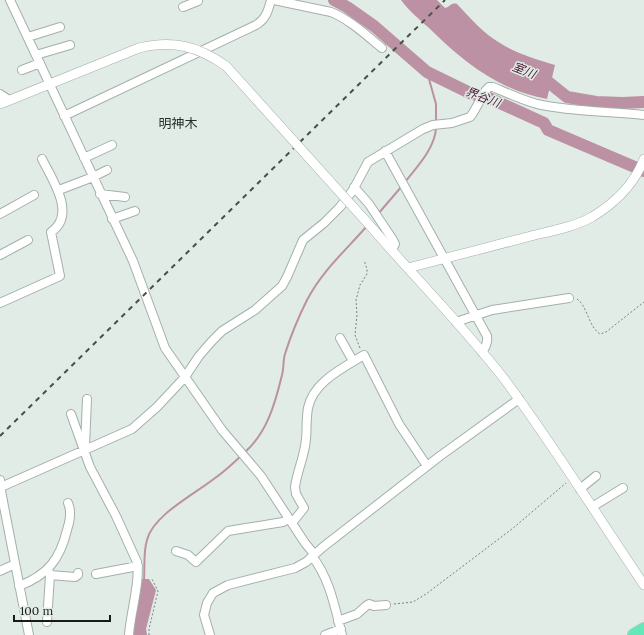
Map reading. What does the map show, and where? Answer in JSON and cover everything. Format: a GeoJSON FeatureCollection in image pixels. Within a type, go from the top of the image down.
{"type":"FeatureCollection","features":[{"type":"Feature","properties":{"kind":"highway"},"geometry":{"type":"LineString","coordinates":[[634,635],[644,629]]}},
{"type":"Feature","properties":{"kind":"street"},"geometry":{"type":"LineString","coordinates":[[10,0],[100,194],[133,261],[165,348],[222,430],[261,476],[323,572],[330,587],[341,632],[325,635]]}},
{"type":"Feature","properties":{"kind":"street"},"geometry":{"type":"LineString","coordinates":[[183,8],[198,1],[197,0]]}},
{"type":"Feature","properties":{"kind":"street"},"geometry":{"type":"LineString","coordinates":[[64,116],[256,25],[263,21],[266,17],[271,0]]}},
{"type":"Feature","properties":{"kind":"street"},"geometry":{"type":"LineString","coordinates":[[274,0],[339,15],[382,48]]}},
{"type":"Feature","properties":{"kind":"street"},"geometry":{"type":"LineString","coordinates":[[28,37],[60,27]]}},
{"type":"Feature","properties":{"kind":"street"},"geometry":{"type":"LineString","coordinates":[[0,104],[139,48],[156,44],[181,46],[203,52],[216,58],[226,66],[482,352],[519,399],[644,585]]}},
{"type":"Feature","properties":{"kind":"street"},"geometry":{"type":"LineString","coordinates":[[36,55],[70,45]]}},
{"type":"Feature","properties":{"kind":"street"},"geometry":{"type":"LineString","coordinates":[[22,70],[40,63]]}},
{"type":"Feature","properties":{"kind":"street"},"geometry":{"type":"LineString","coordinates":[[29,635],[0,484],[132,429],[157,407],[185,377],[212,340],[222,331],[255,310],[282,286],[303,240],[334,213],[354,187],[368,162],[423,129],[466,119],[473,113],[489,87],[493,87],[526,101],[548,106],[595,112],[644,115]]}},
{"type":"Feature","properties":{"kind":"street"},"geometry":{"type":"LineString","coordinates":[[0,94],[9,100]]}},
{"type":"Feature","properties":{"kind":"street"},"geometry":{"type":"LineString","coordinates":[[84,158],[112,146]]}},
{"type":"Feature","properties":{"kind":"street"},"geometry":{"type":"LineString","coordinates":[[385,151],[487,336],[486,346],[482,352]]}},
{"type":"Feature","properties":{"kind":"street"},"geometry":{"type":"LineString","coordinates":[[0,303],[60,276],[51,232],[58,227],[63,216],[58,190],[42,159]]}},
{"type":"Feature","properties":{"kind":"street"},"geometry":{"type":"LineString","coordinates":[[408,268],[554,230],[590,218],[614,202],[623,192],[641,166]]}},
{"type":"Feature","properties":{"kind":"street"},"geometry":{"type":"LineString","coordinates":[[58,190],[107,170]]}},
{"type":"Feature","properties":{"kind":"street"},"geometry":{"type":"LineString","coordinates":[[354,187],[369,204],[393,240],[395,244],[392,250]]}},
{"type":"Feature","properties":{"kind":"street"},"geometry":{"type":"LineString","coordinates":[[100,194],[125,197]]}},
{"type":"Feature","properties":{"kind":"street"},"geometry":{"type":"LineString","coordinates":[[0,214],[34,195]]}},
{"type":"Feature","properties":{"kind":"street"},"geometry":{"type":"LineString","coordinates":[[112,219],[135,211]]}},
{"type":"Feature","properties":{"kind":"street"},"geometry":{"type":"LineString","coordinates":[[0,255],[28,240]]}},
{"type":"Feature","properties":{"kind":"street"},"geometry":{"type":"LineString","coordinates":[[456,322],[500,309],[569,298]]}},
{"type":"Feature","properties":{"kind":"street"},"geometry":{"type":"LineString","coordinates":[[340,338],[353,361]]}},
{"type":"Feature","properties":{"kind":"street"},"geometry":{"type":"LineString","coordinates":[[176,551],[188,555],[196,562],[228,531],[290,521],[304,508],[296,494],[295,487],[306,440],[308,410],[311,398],[326,381],[341,369],[364,355],[399,424],[427,466]]}},
{"type":"Feature","properties":{"kind":"street"},"geometry":{"type":"LineString","coordinates":[[84,450],[87,399]]}},
{"type":"Feature","properties":{"kind":"street"},"geometry":{"type":"LineString","coordinates":[[210,635],[204,615],[207,602],[213,593],[228,585],[295,568],[306,562],[427,466],[519,399]]}},
{"type":"Feature","properties":{"kind":"street"},"geometry":{"type":"LineString","coordinates":[[71,414],[90,467],[116,516],[138,566],[129,635]]}},
{"type":"Feature","properties":{"kind":"street"},"geometry":{"type":"LineString","coordinates":[[580,488],[596,476]]}},
{"type":"Feature","properties":{"kind":"street"},"geometry":{"type":"LineString","coordinates":[[592,507],[623,488]]}},
{"type":"Feature","properties":{"kind":"street"},"geometry":{"type":"LineString","coordinates":[[19,586],[48,572],[60,554],[69,521],[71,508],[68,503]]}},
{"type":"Feature","properties":{"kind":"street"},"geometry":{"type":"LineString","coordinates":[[0,533],[8,528]]}},
{"type":"Feature","properties":{"kind":"street"},"geometry":{"type":"LineString","coordinates":[[0,572],[15,564]]}},
{"type":"Feature","properties":{"kind":"street"},"geometry":{"type":"LineString","coordinates":[[96,574],[138,566]]}},
{"type":"Feature","properties":{"kind":"street"},"geometry":{"type":"LineString","coordinates":[[48,572],[75,577],[78,573]]}},
{"type":"Feature","properties":{"kind":"street"},"geometry":{"type":"LineString","coordinates":[[47,622],[48,572]]}},
{"type":"Feature","properties":{"kind":"street"},"geometry":{"type":"LineString","coordinates":[[338,621],[357,614],[369,604],[374,606],[386,605]]}},
{"type":"Feature","properties":{"kind":"path"},"geometry":{"type":"LineString","coordinates":[[364,260],[367,274],[360,285],[356,300],[357,315],[355,329],[357,340],[364,355]]}},
{"type":"Feature","properties":{"kind":"path"},"geometry":{"type":"LineString","coordinates":[[569,298],[581,301],[590,320],[600,334],[606,332],[644,302]]}},
{"type":"Feature","properties":{"kind":"path"},"geometry":{"type":"LineString","coordinates":[[386,605],[413,602],[426,594],[512,529],[573,478]]}},
{"type":"Feature","properties":{"kind":"path"},"geometry":{"type":"LineString","coordinates":[[149,635],[149,629],[158,591],[152,580]]}},
{"type":"Feature","properties":{"kind":"water"},"geometry":{"type":"Polygon","coordinates":[[[401,0],[437,0],[445,8],[453,4],[457,4],[482,30],[506,47],[555,65],[547,99],[513,89],[498,82],[468,63],[401,0]]]}},
{"type":"Feature","properties":{"kind":"water"},"geometry":{"type":"Polygon","coordinates":[[[142,570],[142,579],[149,579],[156,590],[146,629],[147,635],[132,635],[142,570]]]}},
{"type":"Feature","properties":{"kind":"waterway","name":"界谷川"},"geometry":{"type":"LineString","coordinates":[[334,0],[347,7],[374,26],[427,72],[472,94],[489,98],[544,123],[548,130],[644,171]]}},
{"type":"Feature","properties":{"kind":"waterway"},"geometry":{"type":"LineString","coordinates":[[427,72],[436,104],[436,123]]}},
{"type":"Feature","properties":{"kind":"waterway","name":"室川"},"geometry":{"type":"LineString","coordinates":[[537,75],[542,77],[567,97],[596,102],[644,102]]}},
{"type":"Feature","properties":{"kind":"waterway"},"geometry":{"type":"LineString","coordinates":[[405,182],[429,150],[436,128]]}},
{"type":"Feature","properties":{"kind":"waterway"},"geometry":{"type":"LineString","coordinates":[[378,214],[402,186]]}},
{"type":"Feature","properties":{"kind":"waterway"},"geometry":{"type":"LineString","coordinates":[[244,453],[259,436],[269,417],[283,372],[285,354],[295,326],[307,300],[327,270],[367,226]]}},
{"type":"Feature","properties":{"kind":"waterway"},"geometry":{"type":"LineString","coordinates":[[144,580],[147,540],[157,522],[176,506],[218,476],[241,456]]}},
{"type":"Feature","properties":{"kind":"railway"},"geometry":{"type":"LineString","coordinates":[[0,436],[445,0]]}},
{"type":"Feature","properties":{"kind":"district","name":"明神木"},"geometry":{"type":"Point","coordinates":[178,123]}}]}
